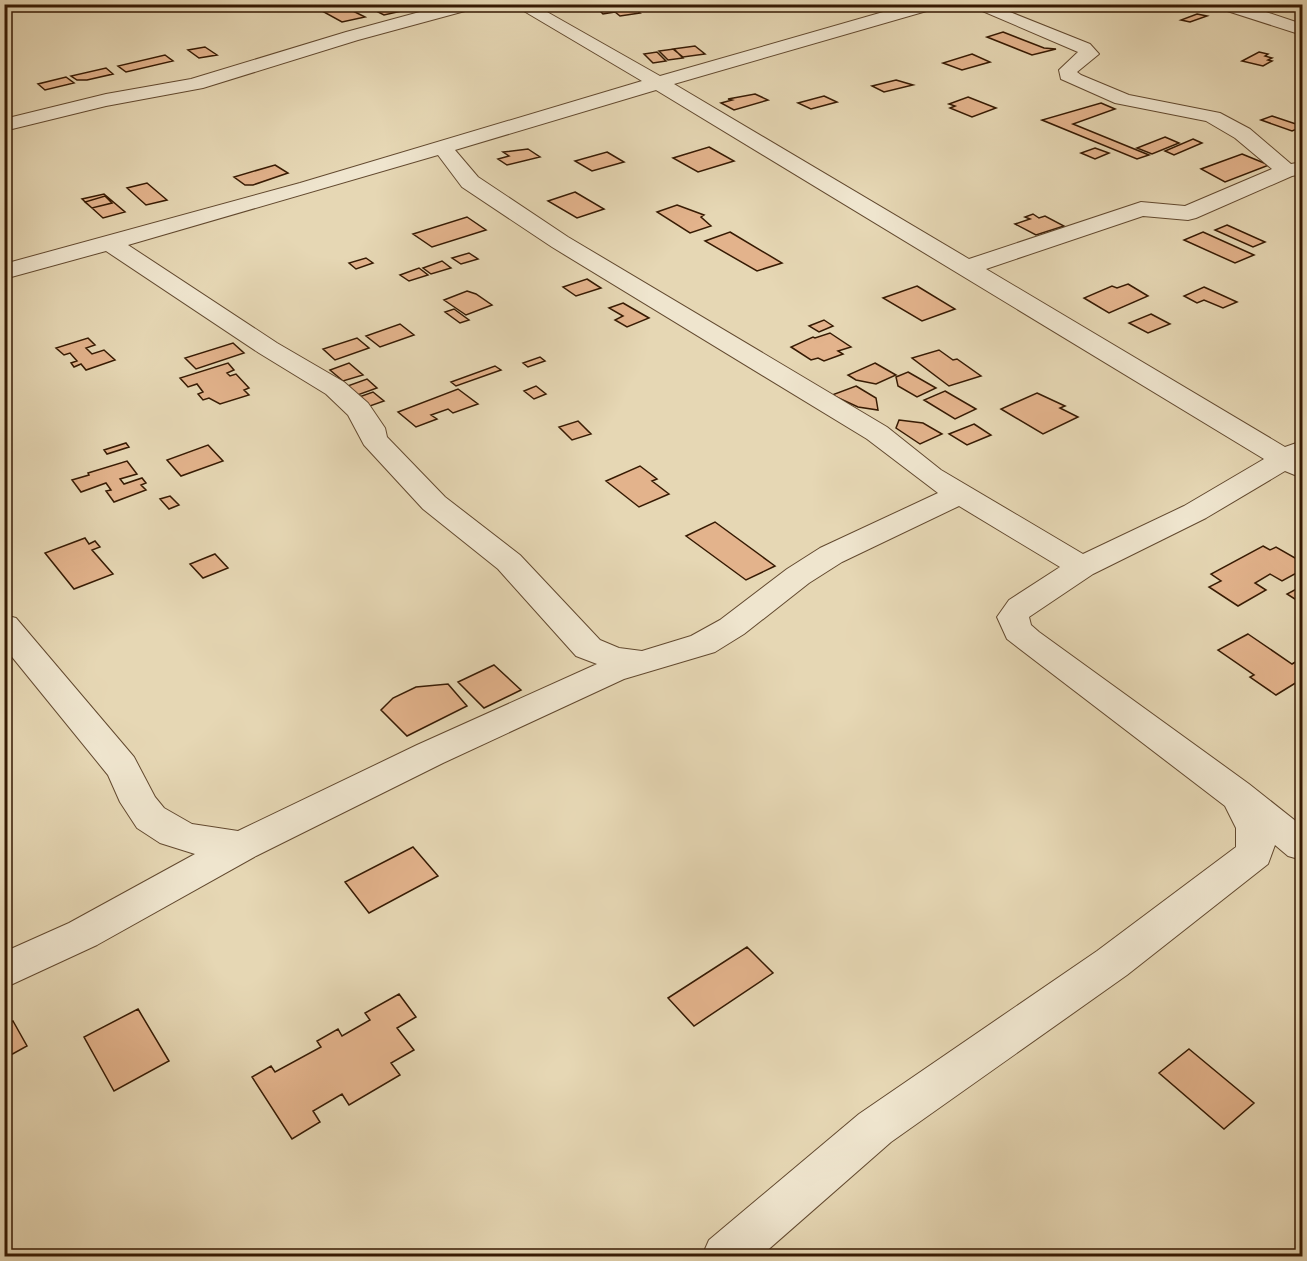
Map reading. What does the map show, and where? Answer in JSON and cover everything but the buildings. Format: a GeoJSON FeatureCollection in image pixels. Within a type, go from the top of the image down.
{"type":"FeatureCollection","features":[{"type":"Feature","properties":{"kind":"street"},"geometry":{"type":"LineString","coordinates":[[4,125],[106,100],[196,84],[352,36],[470,4]]}},
{"type":"Feature","properties":{"kind":"street"},"geometry":{"type":"LineString","coordinates":[[520,4],[608,53],[655,84],[1296,458]]}},
{"type":"Feature","properties":{"kind":"street"},"geometry":{"type":"LineString","coordinates":[[4,272],[443,148],[931,4]]}},
{"type":"Feature","properties":{"kind":"street"},"geometry":{"type":"LineString","coordinates":[[974,4],[1084,48],[1090,54],[1068,70],[1068,75],[1076,80],[1123,99],[1178,107],[1215,118],[1294,170]]}},
{"type":"Feature","properties":{"kind":"street"},"geometry":{"type":"LineString","coordinates":[[1224,4],[1302,30]]}},
{"type":"Feature","properties":{"kind":"street"},"geometry":{"type":"LineString","coordinates":[[443,148],[470,182],[480,189],[677,314],[877,434],[932,476],[1082,567]]}},
{"type":"Feature","properties":{"kind":"street"},"geometry":{"type":"LineString","coordinates":[[968,268],[1142,209],[1188,213],[1294,170]]}},
{"type":"Feature","properties":{"kind":"street"},"geometry":{"type":"LineString","coordinates":[[109,243],[268,348],[335,388],[358,409],[371,428],[374,439],[429,497],[509,562],[588,648],[613,658],[644,662]]}},
{"type":"Feature","properties":{"kind":"street"},"geometry":{"type":"LineString","coordinates":[[1296,458],[1195,512],[1082,567],[1020,607],[1013,617],[1015,628],[1024,638],[1045,650],[1127,717],[1236,793],[1302,846]]}},
{"type":"Feature","properties":{"kind":"street"},"geometry":{"type":"LineString","coordinates":[[4,971],[83,934],[242,846],[430,754],[612,671],[703,644],[732,627],[798,576],[831,555],[960,494]]}},
{"type":"Feature","properties":{"kind":"street"},"geometry":{"type":"LineString","coordinates":[[4,625],[121,766],[143,809],[181,836],[203,842],[242,846]]}},
{"type":"Feature","properties":{"kind":"street"},"geometry":{"type":"LineString","coordinates":[[726,1257],[875,1128],[1112,963],[1254,854],[1258,837],[1255,822],[1236,793]]}}]}
